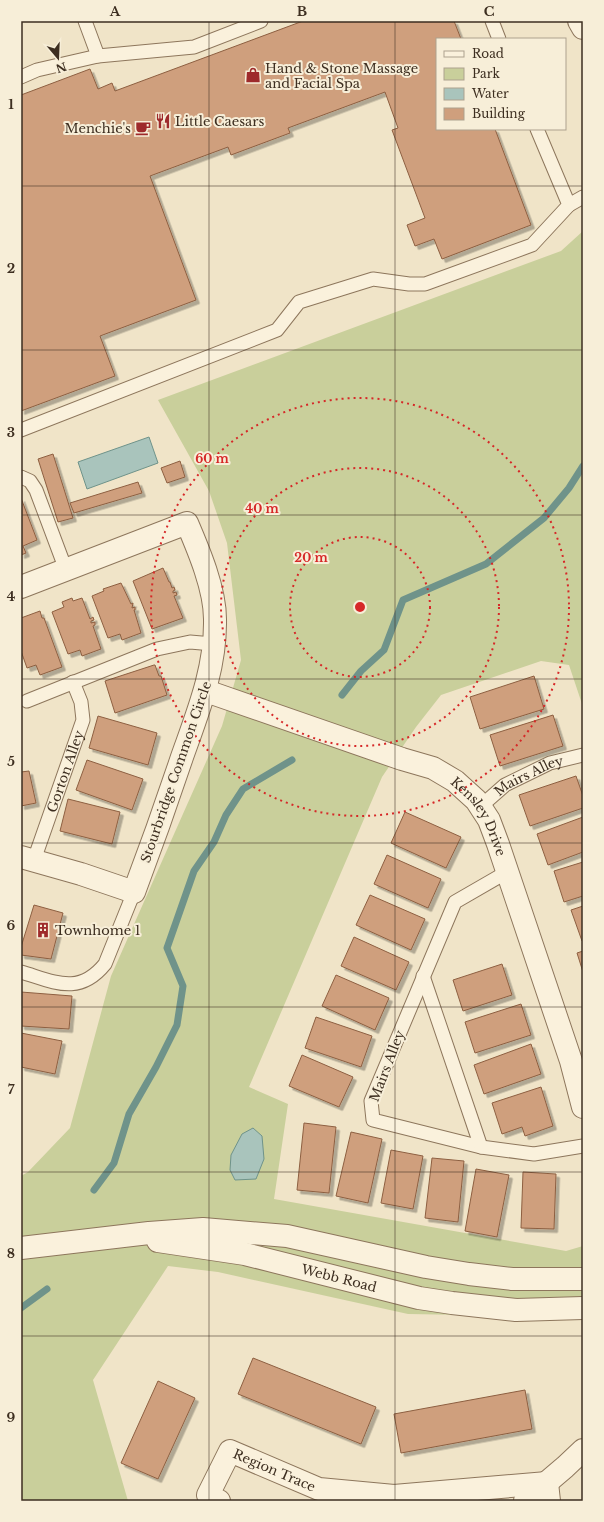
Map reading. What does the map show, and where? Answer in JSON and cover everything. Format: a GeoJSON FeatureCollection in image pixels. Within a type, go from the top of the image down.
{"type":"FeatureCollection","features":[{"type":"Feature","properties":{"kind":"street"},"geometry":{"type":"LineString","coordinates":[[579,21],[583,28]]}},
{"type":"Feature","properties":{"kind":"street","name":"Stourbridge Common Circle"},"geometry":{"type":"LineString","coordinates":[[21,587],[188,523],[201,556],[210,589],[215,618],[213,654],[206,690],[134,892]]}},
{"type":"Feature","properties":{"kind":"street","name":"Kensley Drive"},"geometry":{"type":"LineString","coordinates":[[206,690],[402,759],[433,768],[455,781],[476,800],[489,820],[571,1062],[583,1107]]}},
{"type":"Feature","properties":{"kind":"street"},"geometry":{"type":"LineString","coordinates":[[28,858],[134,892]]}},
{"type":"Feature","properties":{"kind":"street","name":"Webb Road"},"geometry":{"type":"LineString","coordinates":[[21,1248],[149,1233],[203,1229],[287,1236],[426,1267],[469,1274],[512,1279],[583,1279]]}},
{"type":"Feature","properties":{"kind":"street","name":"Webb Road"},"geometry":{"type":"LineString","coordinates":[[95,1239],[149,1240],[245,1254],[419,1298],[480,1307],[516,1310],[583,1308]]}},
{"type":"Feature","properties":{"kind":"street"},"geometry":{"type":"LineString","coordinates":[[525,1501],[548,1492],[583,1450]]}},
{"type":"Feature","properties":{"kind":"street","name":"Region Trace"},"geometry":{"type":"LineString","coordinates":[[219,1501],[208,1495],[230,1451],[319,1489],[394,1496],[455,1496],[548,1492]]}},
{"type":"Feature","properties":{"kind":"lane"},"geometry":{"type":"LineString","coordinates":[[85,21],[98,56]]}},
{"type":"Feature","properties":{"kind":"lane"},"geometry":{"type":"LineString","coordinates":[[21,77],[37,70],[98,56],[194,47],[261,21]]}},
{"type":"Feature","properties":{"kind":"lane"},"geometry":{"type":"LineString","coordinates":[[492,21],[499,38]]}},
{"type":"Feature","properties":{"kind":"lane"},"geometry":{"type":"LineString","coordinates":[[536,130],[569,205]]}},
{"type":"Feature","properties":{"kind":"lane"},"geometry":{"type":"LineString","coordinates":[[21,430],[277,330],[299,302],[373,279],[409,284],[425,284],[532,246],[569,205],[583,197]]}},
{"type":"Feature","properties":{"kind":"lane"},"geometry":{"type":"LineString","coordinates":[[21,477],[30,481],[36,490],[66,570]]}},
{"type":"Feature","properties":{"kind":"lane"},"geometry":{"type":"LineString","coordinates":[[27,701],[157,649],[190,642],[214,644]]}},
{"type":"Feature","properties":{"kind":"lane","name":"Gorton Alley"},"geometry":{"type":"LineString","coordinates":[[28,858],[83,720],[81,702],[73,682]]}},
{"type":"Feature","properties":{"kind":"lane","name":"Mairs Alley"},"geometry":{"type":"LineString","coordinates":[[480,807],[505,785],[550,763],[583,755]]}},
{"type":"Feature","properties":{"kind":"lane","name":"Mairs Alley"},"geometry":{"type":"LineString","coordinates":[[507,872],[454,902],[371,1101],[373,1120],[481,1147],[534,1154],[583,1146]]}},
{"type":"Feature","properties":{"kind":"lane"},"geometry":{"type":"LineString","coordinates":[[21,972],[63,984],[76,985],[87,981],[97,974],[105,964],[134,892]]}},
{"type":"Feature","properties":{"kind":"lane"},"geometry":{"type":"LineString","coordinates":[[423,976],[481,1147]]}},
{"type":"Feature","properties":{"kind":"green space"},"geometry":{"type":"Polygon","coordinates":[[[583,231],[583,707],[569,665],[541,661],[441,695],[416,727],[382,777],[249,1087],[288,1104],[274,1199],[566,1251],[583,1246],[583,1317],[408,1314],[218,1272],[168,1266],[93,1380],[128,1501],[21,1501],[21,1176],[28,1172],[70,1128],[111,976],[222,726],[241,660],[227,543],[209,491],[158,400],[561,251],[583,231]]]}},
{"type":"Feature","properties":{"kind":"water"},"geometry":{"type":"Polygon","coordinates":[[[149,437],[158,463],[87,489],[78,462],[149,437]]]}},
{"type":"Feature","properties":{"kind":"water"},"geometry":{"type":"Polygon","coordinates":[[[253,1128],[262,1136],[264,1159],[256,1179],[235,1180],[230,1170],[231,1155],[242,1134],[253,1128]]]}},
{"type":"Feature","properties":{"kind":"building"},"geometry":{"type":"Polygon","coordinates":[[[303,21],[454,21],[461,38],[436,38],[436,130],[495,130],[531,225],[442,259],[434,239],[415,246],[407,225],[425,218],[392,130],[398,128],[385,92],[288,128],[290,133],[231,155],[228,147],[150,176],[196,300],[100,336],[115,376],[21,411],[21,95],[90,69],[98,89],[112,83],[115,91],[303,21]]]}},
{"type":"Feature","properties":{"kind":"building"},"geometry":{"type":"Polygon","coordinates":[[[53,454],[73,518],[58,522],[38,459],[53,454]]]}},
{"type":"Feature","properties":{"kind":"building"},"geometry":{"type":"Polygon","coordinates":[[[180,461],[185,477],[167,483],[161,468],[180,461]]]}},
{"type":"Feature","properties":{"kind":"building"},"geometry":{"type":"Polygon","coordinates":[[[138,482],[142,493],[74,513],[70,503],[138,482]]]}},
{"type":"Feature","properties":{"kind":"building"},"geometry":{"type":"Polygon","coordinates":[[[21,498],[37,540],[23,546],[26,553],[21,555],[21,498]]]}},
{"type":"Feature","properties":{"kind":"building"},"geometry":{"type":"Polygon","coordinates":[[[163,568],[172,588],[174,587],[175,590],[173,593],[176,592],[177,595],[174,596],[183,618],[152,629],[133,581],[163,568]]]}},
{"type":"Feature","properties":{"kind":"building"},"geometry":{"type":"Polygon","coordinates":[[[121,583],[131,604],[133,603],[132,608],[135,607],[134,610],[141,633],[122,640],[120,634],[108,638],[92,596],[104,591],[103,589],[121,583]]]}},
{"type":"Feature","properties":{"kind":"building"},"geometry":{"type":"Polygon","coordinates":[[[72,598],[73,601],[82,598],[90,619],[93,617],[94,620],[91,621],[91,623],[95,622],[95,625],[93,626],[101,649],[82,656],[80,650],[68,654],[52,612],[64,607],[62,602],[72,598]]]}},
{"type":"Feature","properties":{"kind":"building"},"geometry":{"type":"Polygon","coordinates":[[[40,611],[62,667],[40,675],[36,665],[27,668],[21,651],[21,618],[40,611]]]}},
{"type":"Feature","properties":{"kind":"building"},"geometry":{"type":"Polygon","coordinates":[[[154,665],[159,676],[161,676],[167,695],[115,713],[105,681],[154,665]]]}},
{"type":"Feature","properties":{"kind":"building"},"geometry":{"type":"Polygon","coordinates":[[[534,676],[544,709],[480,729],[470,697],[534,676]]]}},
{"type":"Feature","properties":{"kind":"building"},"geometry":{"type":"Polygon","coordinates":[[[553,715],[563,746],[500,766],[490,735],[553,715]]]}},
{"type":"Feature","properties":{"kind":"building"},"geometry":{"type":"Polygon","coordinates":[[[98,716],[157,733],[148,765],[89,748],[98,716]]]}},
{"type":"Feature","properties":{"kind":"building"},"geometry":{"type":"Polygon","coordinates":[[[87,760],[143,779],[132,810],[76,790],[87,760]]]}},
{"type":"Feature","properties":{"kind":"building"},"geometry":{"type":"Polygon","coordinates":[[[29,771],[36,803],[21,806],[21,772],[29,771]]]}},
{"type":"Feature","properties":{"kind":"building"},"geometry":{"type":"Polygon","coordinates":[[[576,776],[583,796],[583,808],[530,826],[519,795],[576,776]]]}},
{"type":"Feature","properties":{"kind":"building"},"geometry":{"type":"Polygon","coordinates":[[[68,799],[120,812],[112,844],[60,831],[68,799]]]}},
{"type":"Feature","properties":{"kind":"building"},"geometry":{"type":"Polygon","coordinates":[[[405,812],[461,837],[446,868],[391,843],[405,812]]]}},
{"type":"Feature","properties":{"kind":"building"},"geometry":{"type":"Polygon","coordinates":[[[583,817],[583,852],[548,865],[537,834],[583,817]]]}},
{"type":"Feature","properties":{"kind":"building"},"geometry":{"type":"Polygon","coordinates":[[[387,855],[441,879],[428,908],[374,884],[387,855]]]}},
{"type":"Feature","properties":{"kind":"building"},"geometry":{"type":"Polygon","coordinates":[[[583,862],[583,896],[564,902],[554,871],[583,862]]]}},
{"type":"Feature","properties":{"kind":"building"},"geometry":{"type":"Polygon","coordinates":[[[370,895],[425,919],[411,950],[356,925],[370,895]]]}},
{"type":"Feature","properties":{"kind":"building","name":"Townhome 1"},"geometry":{"type":"Polygon","coordinates":[[[34,905],[63,913],[51,959],[21,955],[21,947],[34,905]]]}},
{"type":"Feature","properties":{"kind":"building"},"geometry":{"type":"Polygon","coordinates":[[[583,906],[583,941],[582,941],[571,910],[583,906]]]}},
{"type":"Feature","properties":{"kind":"building"},"geometry":{"type":"Polygon","coordinates":[[[354,937],[409,962],[396,990],[341,966],[354,937]]]}},
{"type":"Feature","properties":{"kind":"building"},"geometry":{"type":"Polygon","coordinates":[[[583,951],[583,972],[577,953],[583,951]]]}},
{"type":"Feature","properties":{"kind":"building"},"geometry":{"type":"Polygon","coordinates":[[[502,964],[512,995],[463,1011],[453,980],[502,964]]]}},
{"type":"Feature","properties":{"kind":"building"},"geometry":{"type":"Polygon","coordinates":[[[336,975],[389,998],[375,1030],[322,1006],[336,975]]]}},
{"type":"Feature","properties":{"kind":"building"},"geometry":{"type":"Polygon","coordinates":[[[21,992],[72,996],[69,1029],[21,1026],[21,992]]]}},
{"type":"Feature","properties":{"kind":"building"},"geometry":{"type":"Polygon","coordinates":[[[521,1004],[531,1035],[475,1053],[465,1022],[521,1004]]]}},
{"type":"Feature","properties":{"kind":"building"},"geometry":{"type":"Polygon","coordinates":[[[316,1017],[372,1036],[361,1067],[305,1048],[316,1017]]]}},
{"type":"Feature","properties":{"kind":"building"},"geometry":{"type":"Polygon","coordinates":[[[21,1033],[62,1041],[55,1074],[21,1067],[21,1033]]]}},
{"type":"Feature","properties":{"kind":"building"},"geometry":{"type":"Polygon","coordinates":[[[531,1044],[541,1074],[484,1094],[474,1065],[531,1044]]]}},
{"type":"Feature","properties":{"kind":"building"},"geometry":{"type":"Polygon","coordinates":[[[302,1055],[353,1077],[339,1107],[289,1086],[302,1055]]]}},
{"type":"Feature","properties":{"kind":"building"},"geometry":{"type":"Polygon","coordinates":[[[541,1087],[553,1126],[525,1136],[522,1127],[502,1134],[492,1103],[541,1087]]]}},
{"type":"Feature","properties":{"kind":"building"},"geometry":{"type":"Polygon","coordinates":[[[304,1123],[336,1127],[329,1193],[297,1190],[304,1123]]]}},
{"type":"Feature","properties":{"kind":"building"},"geometry":{"type":"Polygon","coordinates":[[[351,1132],[382,1139],[368,1203],[336,1196],[351,1132]]]}},
{"type":"Feature","properties":{"kind":"building"},"geometry":{"type":"Polygon","coordinates":[[[391,1150],[423,1156],[413,1209],[381,1203],[391,1150]]]}},
{"type":"Feature","properties":{"kind":"building"},"geometry":{"type":"Polygon","coordinates":[[[432,1158],[464,1161],[458,1222],[425,1218],[432,1158]]]}},
{"type":"Feature","properties":{"kind":"building"},"geometry":{"type":"Polygon","coordinates":[[[476,1169],[509,1175],[497,1237],[465,1231],[476,1169]]]}},
{"type":"Feature","properties":{"kind":"building"},"geometry":{"type":"Polygon","coordinates":[[[523,1172],[556,1174],[554,1229],[521,1228],[523,1172]]]}},
{"type":"Feature","properties":{"kind":"building"},"geometry":{"type":"Polygon","coordinates":[[[253,1358],[376,1407],[361,1444],[238,1394],[253,1358]]]}},
{"type":"Feature","properties":{"kind":"building"},"geometry":{"type":"Polygon","coordinates":[[[158,1381],[195,1398],[158,1479],[121,1463],[158,1381]]]}},
{"type":"Feature","properties":{"kind":"building"},"geometry":{"type":"Polygon","coordinates":[[[525,1390],[532,1429],[401,1453],[394,1414],[525,1390]]]}},
{"type":"Feature","properties":{"kind":"waterway"},"geometry":{"type":"LineString","coordinates":[[342,695],[361,671],[384,650],[403,600],[486,564],[544,518],[569,488],[583,466]]}},
{"type":"Feature","properties":{"kind":"waterway"},"geometry":{"type":"LineString","coordinates":[[94,1190],[114,1163],[129,1114],[156,1067],[177,1025],[183,986],[167,948],[194,871],[214,842],[226,815],[243,789],[292,760]]}},
{"type":"Feature","properties":{"kind":"waterway"},"geometry":{"type":"LineString","coordinates":[[21,1308],[47,1289]]}},
{"type":"Feature","properties":{"kind":"place","name":"Hand & Stone Massage and Facial Spa"},"geometry":{"type":"Point","coordinates":[253,75]}},
{"type":"Feature","properties":{"kind":"place","name":"Little Caesars"},"geometry":{"type":"Point","coordinates":[163,121]}},
{"type":"Feature","properties":{"kind":"place","name":"Menchie's"},"geometry":{"type":"Point","coordinates":[143,128]}},
{"type":"Feature","properties":{"kind":"place","name":"Townhome 1"},"geometry":{"type":"Point","coordinates":[43,930]}}]}
